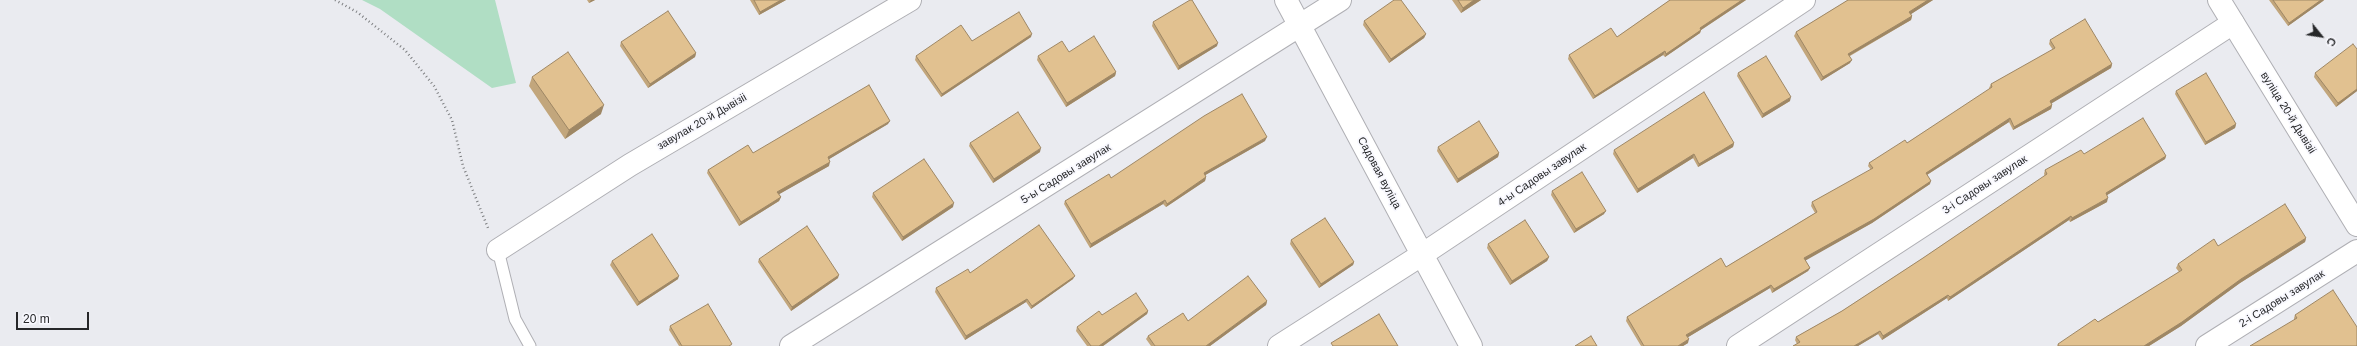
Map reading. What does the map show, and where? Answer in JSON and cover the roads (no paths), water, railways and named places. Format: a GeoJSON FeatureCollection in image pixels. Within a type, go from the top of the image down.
{"type":"FeatureCollection","features":[{"type":"Feature","properties":{"kind":"street","name":"завулак 20-й Дывізіі"},"geometry":{"type":"LineString","coordinates":[[498,250],[630,165],[910,0]]}},
{"type":"Feature","properties":{"kind":"street","name":"Садовая вуліца"},"geometry":{"type":"LineString","coordinates":[[1286,0],[1471,346]]}},
{"type":"Feature","properties":{"kind":"street","name":"5-ы Садовы завулак"},"geometry":{"type":"LineString","coordinates":[[791,346],[1301,27],[1340,0]]}},
{"type":"Feature","properties":{"kind":"street","name":"4-ы Садовы завулак"},"geometry":{"type":"LineString","coordinates":[[1279,346],[1423,254],[1804,0]]}},
{"type":"Feature","properties":{"kind":"street","name":"вуліца 20-й Дывізіі"},"geometry":{"type":"LineString","coordinates":[[2219,0],[2357,225]]}},
{"type":"Feature","properties":{"kind":"street","name":"3-і Садовы завулак"},"geometry":{"type":"LineString","coordinates":[[1738,346],[2232,23]]}},
{"type":"Feature","properties":{"kind":"street","name":"2-і Садовы завулак"},"geometry":{"type":"LineString","coordinates":[[2208,346],[2357,251]]}},
{"type":"Feature","properties":{"kind":"lane"},"geometry":{"type":"LineString","coordinates":[[498,250],[515,318],[530,346]]}}]}
